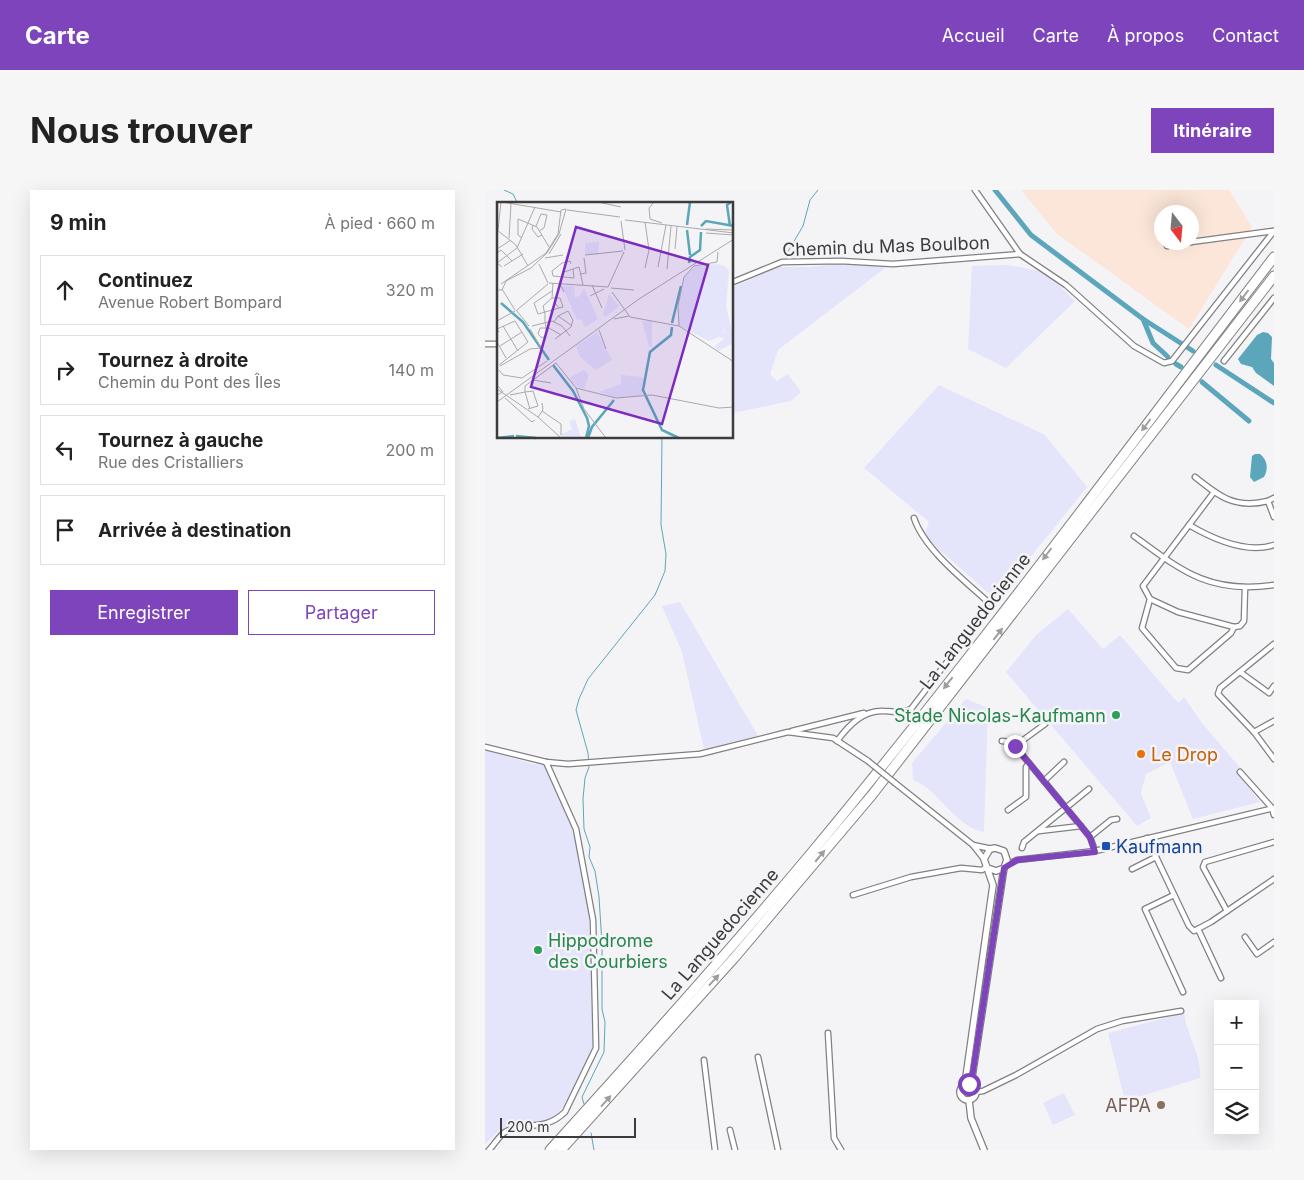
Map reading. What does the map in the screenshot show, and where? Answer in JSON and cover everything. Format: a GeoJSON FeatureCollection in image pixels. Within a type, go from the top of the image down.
{"type":"FeatureCollection","features":[{"type":"Feature","properties":{"kind":"highway","name":"La Languedocienne"},"geometry":{"type":"LineString","coordinates":[[550,1150],[740,938],[884,764],[1019,592],[1274,257]]}},
{"type":"Feature","properties":{"kind":"highway","name":"La Languedocienne"},"geometry":{"type":"LineString","coordinates":[[561,1150],[735,957],[872,795],[1274,276]]}},
{"type":"Feature","properties":{"kind":"street"},"geometry":{"type":"LineString","coordinates":[[975,190],[1020,254],[1066,285],[1134,346],[1164,363],[1172,361],[1274,231]]}},
{"type":"Feature","properties":{"kind":"street"},"geometry":{"type":"LineString","coordinates":[[1199,241],[1274,231]]}},
{"type":"Feature","properties":{"kind":"street","name":"Chemin du Mas Boulbon"},"geometry":{"type":"LineString","coordinates":[[734,282],[782,262],[841,260],[893,264],[1020,254]]}},
{"type":"Feature","properties":{"kind":"street"},"geometry":{"type":"LineString","coordinates":[[1224,361],[1274,298]]}},
{"type":"Feature","properties":{"kind":"street"},"geometry":{"type":"LineString","coordinates":[[1195,477],[1214,492],[1238,504],[1248,505],[1274,498]]}},
{"type":"Feature","properties":{"kind":"street"},"geometry":{"type":"LineString","coordinates":[[1214,492],[1143,586],[1150,599],[1178,612],[1234,627],[1240,626],[1244,621],[1245,588]]}},
{"type":"Feature","properties":{"kind":"street"},"geometry":{"type":"LineString","coordinates":[[1268,501],[1274,517]]}},
{"type":"Feature","properties":{"kind":"street"},"geometry":{"type":"LineString","coordinates":[[485,747],[546,762],[591,763],[701,754],[868,712],[885,711],[900,714],[911,709],[985,612],[988,602],[954,570],[918,531],[914,518]]}},
{"type":"Feature","properties":{"kind":"street"},"geometry":{"type":"LineString","coordinates":[[1189,525],[1207,536],[1250,548],[1274,545]]}},
{"type":"Feature","properties":{"kind":"street"},"geometry":{"type":"LineString","coordinates":[[1134,536],[1193,576],[1219,585],[1245,588],[1274,586]]}},
{"type":"Feature","properties":{"kind":"street"},"geometry":{"type":"LineString","coordinates":[[1150,599],[1143,631],[1176,668],[1189,670],[1231,633],[1234,627]]}},
{"type":"Feature","properties":{"kind":"street"},"geometry":{"type":"LineString","coordinates":[[1274,644],[1220,688],[1218,694],[1254,732],[1274,759]]}},
{"type":"Feature","properties":{"kind":"street"},"geometry":{"type":"LineString","coordinates":[[1240,672],[1269,693],[1274,686]]}},
{"type":"Feature","properties":{"kind":"street"},"geometry":{"type":"LineString","coordinates":[[837,741],[847,728],[868,712]]}},
{"type":"Feature","properties":{"kind":"street"},"geometry":{"type":"LineString","coordinates":[[1254,732],[1274,721]]}},
{"type":"Feature","properties":{"kind":"street"},"geometry":{"type":"LineString","coordinates":[[1015,746],[1045,724]]}},
{"type":"Feature","properties":{"kind":"street"},"geometry":{"type":"LineString","coordinates":[[788,732],[833,738],[868,762],[973,845],[984,859],[993,885],[968,1084]]}},
{"type":"Feature","properties":{"kind":"street"},"geometry":{"type":"LineString","coordinates":[[1002,741],[1010,742],[1015,746],[1090,837],[1095,852]]}},
{"type":"Feature","properties":{"kind":"street"},"geometry":{"type":"LineString","coordinates":[[489,1150],[509,1130],[547,1124],[557,1120],[565,1112],[596,1048],[593,920],[576,830],[546,762]]}},
{"type":"Feature","properties":{"kind":"street"},"geometry":{"type":"LineString","coordinates":[[1044,781],[1064,762]]}},
{"type":"Feature","properties":{"kind":"street"},"geometry":{"type":"LineString","coordinates":[[1008,810],[1026,797],[1026,766],[1029,763]]}},
{"type":"Feature","properties":{"kind":"street"},"geometry":{"type":"LineString","coordinates":[[1240,772],[1273,808],[1274,815]]}},
{"type":"Feature","properties":{"kind":"street"},"geometry":{"type":"LineString","coordinates":[[1022,848],[1024,842],[1089,789]]}},
{"type":"Feature","properties":{"kind":"street"},"geometry":{"type":"LineString","coordinates":[[853,895],[911,877],[961,868],[982,870],[987,868],[996,871],[1017,860],[1095,852],[1273,808]]}},
{"type":"Feature","properties":{"kind":"street"},"geometry":{"type":"LineString","coordinates":[[1090,837],[1111,820],[1117,819]]}},
{"type":"Feature","properties":{"kind":"street"},"geometry":{"type":"LineString","coordinates":[[1038,831],[1081,826]]}},
{"type":"Feature","properties":{"kind":"street"},"geometry":{"type":"LineString","coordinates":[[1147,838],[1191,929],[1198,929],[1274,880]]}},
{"type":"Feature","properties":{"kind":"street"},"geometry":{"type":"LineString","coordinates":[[1227,911],[1203,867],[1205,862],[1274,842]]}},
{"type":"Feature","properties":{"kind":"street"},"geometry":{"type":"LineString","coordinates":[[973,845],[1000,849],[1017,860]]}},
{"type":"Feature","properties":{"kind":"street"},"geometry":{"type":"LineString","coordinates":[[984,859],[987,852],[992,848]]}},
{"type":"Feature","properties":{"kind":"street"},"geometry":{"type":"LineString","coordinates":[[969,1100],[961,1096],[960,1090],[968,1084],[1004,867],[1007,860],[1005,854]]}},
{"type":"Feature","properties":{"kind":"street"},"geometry":{"type":"LineString","coordinates":[[1132,869],[1156,857]]}},
{"type":"Feature","properties":{"kind":"street"},"geometry":{"type":"LineString","coordinates":[[1174,895],[1145,909],[1183,992]]}},
{"type":"Feature","properties":{"kind":"street"},"geometry":{"type":"LineString","coordinates":[[1198,929],[1221,978]]}},
{"type":"Feature","properties":{"kind":"street"},"geometry":{"type":"LineString","coordinates":[[1245,937],[1257,954],[1274,942]]}},
{"type":"Feature","properties":{"kind":"street"},"geometry":{"type":"LineString","coordinates":[[976,1092],[983,1091],[1017,1075],[1097,1029],[1122,1021],[1181,1011]]}},
{"type":"Feature","properties":{"kind":"street"},"geometry":{"type":"LineString","coordinates":[[828,1032],[834,1138],[841,1150]]}},
{"type":"Feature","properties":{"kind":"street"},"geometry":{"type":"LineString","coordinates":[[758,1057],[778,1150]]}},
{"type":"Feature","properties":{"kind":"street"},"geometry":{"type":"LineString","coordinates":[[704,1060],[715,1150]]}},
{"type":"Feature","properties":{"kind":"street"},"geometry":{"type":"LineString","coordinates":[[968,1084],[976,1092]]}},
{"type":"Feature","properties":{"kind":"street"},"geometry":{"type":"LineString","coordinates":[[969,1100],[974,1097],[976,1092]]}},
{"type":"Feature","properties":{"kind":"street"},"geometry":{"type":"LineString","coordinates":[[969,1100],[971,1118],[984,1150]]}},
{"type":"Feature","properties":{"kind":"street"},"geometry":{"type":"LineString","coordinates":[[730,1130],[735,1150]]}},
{"type":"Feature","properties":{"kind":"shaded area"},"geometry":{"type":"Polygon","coordinates":[[[1021,190],[1229,190],[1252,227],[1189,329],[1057,234],[1021,190]]]}},
{"type":"Feature","properties":{"kind":"shaded area"},"geometry":{"type":"Polygon","coordinates":[[[845,263],[878,264],[885,268],[778,350],[770,374],[777,381],[788,374],[801,392],[791,401],[734,413],[734,287],[778,267],[809,267],[845,263]]]}},
{"type":"Feature","properties":{"kind":"shaded area"},"geometry":{"type":"Polygon","coordinates":[[[1008,265],[1046,272],[1075,301],[1006,368],[968,349],[972,266],[1008,265]]]}},
{"type":"Feature","properties":{"kind":"shaded area"},"geometry":{"type":"Polygon","coordinates":[[[939,385],[1045,435],[1087,487],[996,600],[924,536],[929,522],[864,468],[939,385]]]}},
{"type":"Feature","properties":{"kind":"shaded area"},"geometry":{"type":"Polygon","coordinates":[[[680,602],[758,736],[704,749],[682,652],[662,606],[680,602]]]}},
{"type":"Feature","properties":{"kind":"shaded area","name":"Stade Nicolas-Kaufmann"},"geometry":{"type":"Polygon","coordinates":[[[1068,609],[1103,649],[1120,635],[1178,703],[1184,697],[1202,723],[1242,770],[1238,774],[1260,802],[1193,819],[1170,762],[1146,774],[1141,793],[1151,818],[1137,826],[1006,672],[1036,635],[1068,609]]]}},
{"type":"Feature","properties":{"kind":"shaded area"},"geometry":{"type":"Polygon","coordinates":[[[966,699],[988,708],[984,832],[963,822],[923,785],[913,780],[912,763],[966,699]]]}},
{"type":"Feature","properties":{"kind":"shaded area","name":"Hippodrome des Courbiers"},"geometry":{"type":"Polygon","coordinates":[[[485,750],[533,764],[546,765],[574,829],[589,914],[593,1050],[567,1102],[550,1122],[500,1130],[485,1144],[485,750]]]}},
{"type":"Feature","properties":{"kind":"shaded area"},"geometry":{"type":"Polygon","coordinates":[[[1184,1013],[1199,1061],[1200,1078],[1125,1101],[1108,1033],[1184,1013]]]}},
{"type":"Feature","properties":{"kind":"shaded area"},"geometry":{"type":"Polygon","coordinates":[[[1064,1093],[1075,1115],[1053,1125],[1043,1103],[1064,1093]]]}},
{"type":"Feature","properties":{"kind":"water"},"geometry":{"type":"Polygon","coordinates":[[[1263,332],[1268,333],[1272,337],[1271,359],[1274,363],[1274,386],[1256,373],[1252,367],[1241,364],[1238,359],[1257,335],[1263,332]]]}},
{"type":"Feature","properties":{"kind":"water"},"geometry":{"type":"Polygon","coordinates":[[[1255,454],[1262,456],[1267,467],[1264,477],[1254,482],[1250,477],[1252,456],[1255,454]]]}},
{"type":"Feature","properties":{"kind":"waterway"},"geometry":{"type":"LineString","coordinates":[[504,190],[513,194],[517,202]]}},
{"type":"Feature","properties":{"kind":"waterway"},"geometry":{"type":"LineString","coordinates":[[786,255],[803,226],[810,200],[818,190]]}},
{"type":"Feature","properties":{"kind":"waterway"},"geometry":{"type":"LineString","coordinates":[[995,190],[1031,235],[1143,319],[1193,351]]}},
{"type":"Feature","properties":{"kind":"waterway"},"geometry":{"type":"LineString","coordinates":[[1143,319],[1153,343],[1168,357]]}},
{"type":"Feature","properties":{"kind":"waterway"},"geometry":{"type":"LineString","coordinates":[[1176,364],[1181,367]]}},
{"type":"Feature","properties":{"kind":"waterway"},"geometry":{"type":"LineString","coordinates":[[1216,365],[1274,403]]}},
{"type":"Feature","properties":{"kind":"waterway"},"geometry":{"type":"LineString","coordinates":[[1202,382],[1249,421]]}},
{"type":"Feature","properties":{"kind":"waterway"},"geometry":{"type":"LineString","coordinates":[[584,1104],[582,1097],[604,1052],[605,1022],[602,1009],[602,944],[599,897],[595,871],[589,857],[590,847],[584,829],[583,799],[585,778],[589,767],[588,753],[576,710],[588,679],[655,595],[665,571],[666,554],[661,525],[662,439]]}},
{"type":"Feature","properties":{"kind":"waterway"},"geometry":{"type":"LineString","coordinates":[[591,1133],[594,1150]]}},
{"type":"Feature","properties":{"kind":"place","name":"Stade Nicolas-Kaufmann"},"geometry":{"type":"Point","coordinates":[1116,715]}},
{"type":"Feature","properties":{"kind":"place","name":"Le Drop"},"geometry":{"type":"Point","coordinates":[1141,754]}},
{"type":"Feature","properties":{"kind":"place","name":"Kaufmann"},"geometry":{"type":"Point","coordinates":[1106,846]}},
{"type":"Feature","properties":{"kind":"place","name":"Hippodrome des Courbiers"},"geometry":{"type":"Point","coordinates":[538,950]}},
{"type":"Feature","properties":{"kind":"place","name":"AFPA"},"geometry":{"type":"Point","coordinates":[1161,1105]}},
{"type":"Feature","properties":{"kind":"route"},"geometry":{"type":"LineString","coordinates":[[969,1084],[971,1084],[1004,868],[1017,860],[1095,852],[1093,841],[1090,837],[1015,746]]}}]}
